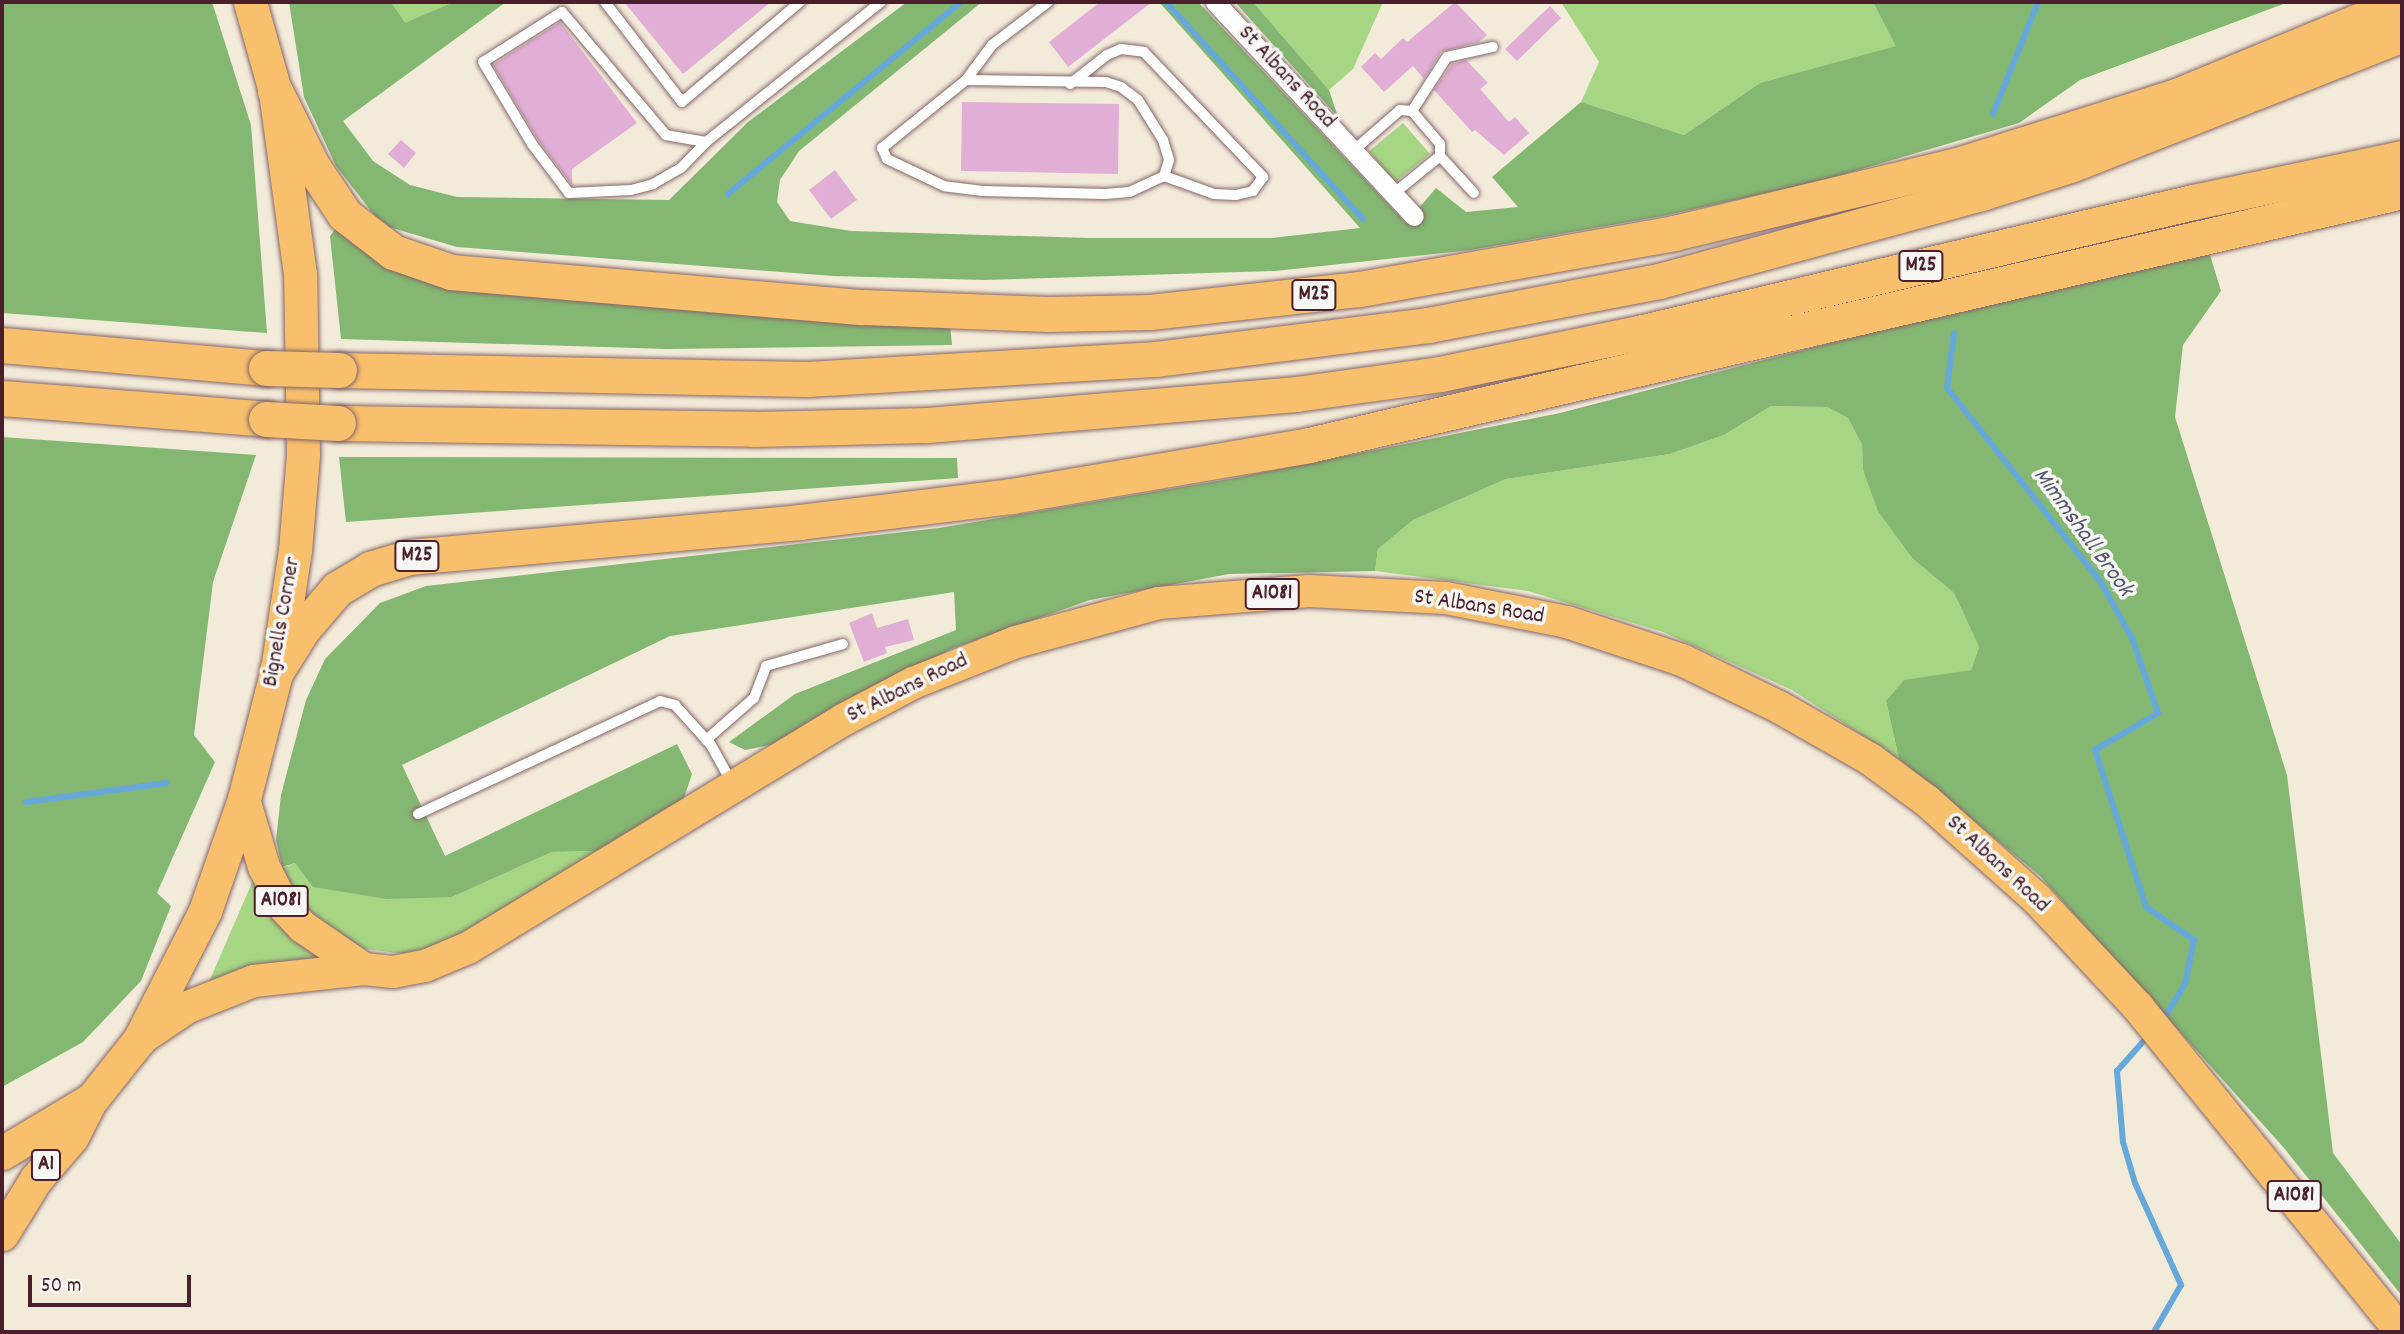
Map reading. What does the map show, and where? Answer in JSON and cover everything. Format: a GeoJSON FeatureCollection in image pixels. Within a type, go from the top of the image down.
{"type":"FeatureCollection","features":[{"type":"Feature","properties":{"kind":"highway","name":"Bignells Corner"},"geometry":{"type":"LineString","coordinates":[[2,1153],[92,1099],[139,1040],[205,911],[244,799],[277,670],[295,550],[303,391],[300,274],[275,91],[250,2]]}},
{"type":"Feature","properties":{"kind":"highway","name":"M25"},"geometry":{"type":"LineString","coordinates":[[275,91],[310,164],[345,215],[393,252],[451,272],[863,307],[1048,314],[1150,312],[1360,289],[1674,233],[1961,164],[2174,97],[2402,4]]}},
{"type":"Feature","properties":{"kind":"highway","name":"M25"},"geometry":{"type":"LineString","coordinates":[[2,345],[267,368],[821,378],[1156,359],[1428,325],[1659,281],[1981,193],[2070,165],[2402,34]]}},
{"type":"Feature","properties":{"kind":"highway","name":"M25"},"geometry":{"type":"LineString","coordinates":[[2,398],[338,424],[754,429],[928,425],[1296,394],[1440,374],[1643,332],[2193,202],[2402,158]]}},
{"type":"Feature","properties":{"kind":"highway","name":"M25"},"geometry":{"type":"LineString","coordinates":[[277,670],[302,630],[337,590],[370,569],[409,557],[799,522],[985,499],[1309,445],[2402,191]]}},
{"type":"Feature","properties":{"kind":"highway","name":"A1"},"geometry":{"type":"LineString","coordinates":[[2,1234],[36,1180],[72,1137],[92,1099]]}},
{"type":"Feature","properties":{"kind":"main road","name":"St Albans Road"},"geometry":{"type":"LineString","coordinates":[[139,1040],[187,1007],[254,981],[364,969],[393,972],[425,965],[468,948],[733,784],[843,720],[970,659],[1159,603],[1309,591],[1446,598],[1567,622],[1682,660],[1779,707],[1870,759],[1985,849],[2138,1007],[2264,1158],[2401,1332]]}},
{"type":"Feature","properties":{"kind":"main road","name":"A1081"},"geometry":{"type":"LineString","coordinates":[[244,799],[264,867],[285,908],[303,927],[364,969]]}},
{"type":"Feature","properties":{"kind":"street","name":"St Albans Road"},"geometry":{"type":"LineString","coordinates":[[1215,2],[1413,216]]}},
{"type":"Feature","properties":{"kind":"lane"},"geometry":{"type":"LineString","coordinates":[[605,2],[682,102],[800,2]]}},
{"type":"Feature","properties":{"kind":"lane"},"geometry":{"type":"LineString","coordinates":[[873,2],[880,2]]}},
{"type":"Feature","properties":{"kind":"lane"},"geometry":{"type":"LineString","coordinates":[[706,142],[666,135],[562,12],[483,62],[533,144],[569,193],[653,184],[681,168],[706,142],[880,2]]}},
{"type":"Feature","properties":{"kind":"lane"},"geometry":{"type":"LineString","coordinates":[[1048,2],[992,45],[966,80],[882,148],[887,159],[944,186],[983,191],[1105,194],[1129,192],[1164,176],[1214,194],[1236,195],[1253,191],[1263,177],[1144,52],[1121,49],[1107,55],[1070,84]]}},
{"type":"Feature","properties":{"kind":"lane"},"geometry":{"type":"LineString","coordinates":[[1412,111],[1447,57],[1493,47]]}},
{"type":"Feature","properties":{"kind":"lane"},"geometry":{"type":"LineString","coordinates":[[966,80],[1070,84],[1106,82],[1138,100],[1163,140],[1170,160],[1164,176]]}},
{"type":"Feature","properties":{"kind":"lane"},"geometry":{"type":"LineString","coordinates":[[1353,150],[1400,110],[1412,111],[1440,144],[1440,156],[1474,193]]}},
{"type":"Feature","properties":{"kind":"lane"},"geometry":{"type":"LineString","coordinates":[[1392,194],[1440,156]]}},
{"type":"Feature","properties":{"kind":"lane"},"geometry":{"type":"LineString","coordinates":[[706,740],[754,698],[766,666],[843,644]]}},
{"type":"Feature","properties":{"kind":"lane"},"geometry":{"type":"LineString","coordinates":[[418,814],[660,701],[675,705],[706,740],[733,784]]}},
{"type":"Feature","properties":{"kind":"green space"},"geometry":{"type":"Polygon","coordinates":[[[2,2],[212,2],[251,125],[267,333],[2,313],[2,2]]]}},
{"type":"Feature","properties":{"kind":"green space"},"geometry":{"type":"Polygon","coordinates":[[[289,2],[391,2],[405,23],[454,2],[506,2],[343,121],[373,161],[410,185],[457,197],[669,200],[748,122],[907,2],[982,2],[799,151],[780,180],[777,202],[790,221],[851,231],[1090,238],[1272,238],[1360,228],[1159,2],[1198,2],[1406,223],[1436,188],[1466,212],[1518,207],[1492,177],[1581,102],[1684,135],[1760,83],[1896,46],[1873,2],[2289,2],[2080,80],[2019,123],[1824,180],[1668,215],[1471,250],[1275,271],[984,280],[833,276],[457,247],[382,225],[336,166],[304,97],[289,2]]]}},
{"type":"Feature","properties":{"kind":"green space"},"geometry":{"type":"Polygon","coordinates":[[[391,2],[454,2],[405,24],[391,2]]]}},
{"type":"Feature","properties":{"kind":"green space"},"geometry":{"type":"Polygon","coordinates":[[[1235,2],[1253,2],[1329,90],[1338,117],[1235,2]]]}},
{"type":"Feature","properties":{"kind":"green space"},"geometry":{"type":"Polygon","coordinates":[[[1253,2],[1383,2],[1353,69],[1329,90],[1253,2]]]}},
{"type":"Feature","properties":{"kind":"green space"},"geometry":{"type":"Polygon","coordinates":[[[1561,2],[1873,2],[1897,46],[1760,83],[1684,135],[1581,102],[1599,62],[1561,2]]]}},
{"type":"Feature","properties":{"kind":"green space"},"geometry":{"type":"Polygon","coordinates":[[[1403,123],[1430,154],[1395,182],[1369,151],[1403,123]]]}},
{"type":"Feature","properties":{"kind":"green space"},"geometry":{"type":"Polygon","coordinates":[[[336,228],[379,260],[950,325],[952,345],[667,349],[341,339],[330,236],[336,228]]]}},
{"type":"Feature","properties":{"kind":"green space"},"geometry":{"type":"Polygon","coordinates":[[[2207,245],[2221,291],[2183,345],[2175,417],[2287,775],[2333,1153],[2402,1245],[2402,1296],[2284,1148],[2040,876],[1899,759],[1886,701],[1904,680],[1971,670],[1979,647],[1954,593],[1913,559],[1878,511],[1863,470],[1862,445],[1848,418],[1827,407],[1771,406],[1724,435],[1670,454],[1506,479],[1413,520],[1378,549],[1375,571],[1229,574],[1090,600],[953,648],[770,745],[745,750],[729,742],[795,694],[956,630],[954,592],[670,636],[402,765],[445,856],[677,744],[692,774],[684,798],[597,851],[552,852],[452,897],[387,899],[313,887],[295,863],[282,867],[276,840],[281,795],[306,700],[325,659],[380,603],[426,586],[939,528],[1235,478],[1560,413],[2207,245]]]}},
{"type":"Feature","properties":{"kind":"green space"},"geometry":{"type":"Polygon","coordinates":[[[1771,406],[1827,407],[1848,418],[1862,445],[1863,470],[1913,559],[1954,593],[1979,647],[1971,670],[1939,676],[1886,701],[1899,759],[1792,690],[1663,632],[1528,591],[1375,571],[1378,549],[1413,520],[1506,479],[1670,454],[1724,435],[1771,406]]]}},
{"type":"Feature","properties":{"kind":"green space"},"geometry":{"type":"Polygon","coordinates":[[[2,437],[256,455],[213,582],[194,735],[215,762],[157,893],[171,906],[141,981],[83,1042],[2,1087],[2,437]]]}},
{"type":"Feature","properties":{"kind":"green space"},"geometry":{"type":"Polygon","coordinates":[[[339,457],[957,458],[958,478],[346,522],[339,457]]]}},
{"type":"Feature","properties":{"kind":"green space"},"geometry":{"type":"Polygon","coordinates":[[[597,851],[457,939],[406,954],[356,948],[309,922],[274,871],[295,863],[452,897],[552,852],[597,851]]]}},
{"type":"Feature","properties":{"kind":"green space"},"geometry":{"type":"Polygon","coordinates":[[[254,878],[281,926],[323,958],[257,964],[208,984],[254,878]]]}},
{"type":"Feature","properties":{"kind":"building"},"geometry":{"type":"Polygon","coordinates":[[[624,2],[771,2],[683,74],[624,2]]]}},
{"type":"Feature","properties":{"kind":"building"},"geometry":{"type":"Polygon","coordinates":[[[1100,2],[1152,2],[1068,67],[1049,42],[1100,2]]]}},
{"type":"Feature","properties":{"kind":"building"},"geometry":{"type":"Polygon","coordinates":[[[1455,2],[1487,35],[1479,42],[1441,52],[1424,79],[1413,66],[1384,92],[1361,67],[1375,53],[1381,59],[1403,38],[1407,42],[1455,2]]]}},
{"type":"Feature","properties":{"kind":"building"},"geometry":{"type":"Polygon","coordinates":[[[1550,6],[1561,18],[1517,61],[1505,49],[1550,6]]]}},
{"type":"Feature","properties":{"kind":"building"},"geometry":{"type":"Polygon","coordinates":[[[560,22],[637,123],[572,169],[572,185],[538,140],[493,65],[560,22]]]}},
{"type":"Feature","properties":{"kind":"building"},"geometry":{"type":"Polygon","coordinates":[[[1466,60],[1488,83],[1480,89],[1509,122],[1515,117],[1529,133],[1504,155],[1475,130],[1472,132],[1434,90],[1452,64],[1466,60]]]}},
{"type":"Feature","properties":{"kind":"building"},"geometry":{"type":"Polygon","coordinates":[[[962,102],[1119,104],[1118,174],[961,171],[962,102]]]}},
{"type":"Feature","properties":{"kind":"building"},"geometry":{"type":"Polygon","coordinates":[[[401,140],[416,153],[404,168],[388,154],[401,140]]]}},
{"type":"Feature","properties":{"kind":"building"},"geometry":{"type":"Polygon","coordinates":[[[835,170],[857,200],[831,219],[809,190],[835,170]]]}},
{"type":"Feature","properties":{"kind":"building"},"geometry":{"type":"Polygon","coordinates":[[[872,613],[877,628],[908,619],[914,640],[885,647],[887,653],[864,662],[849,623],[872,613]]]}},
{"type":"Feature","properties":{"kind":"waterway"},"geometry":{"type":"LineString","coordinates":[[728,194],[961,2]]}},
{"type":"Feature","properties":{"kind":"waterway"},"geometry":{"type":"LineString","coordinates":[[1166,2],[1363,219]]}},
{"type":"Feature","properties":{"kind":"waterway","name":"Mimmshall Brook"},"geometry":{"type":"LineString","coordinates":[[1993,114],[2038,2]]}},
{"type":"Feature","properties":{"kind":"waterway","name":"Mimmshall Brook"},"geometry":{"type":"LineString","coordinates":[[1954,333],[1947,388],[2100,581],[2132,638],[2158,713],[2095,750],[2146,907],[2194,940],[2185,984],[2162,1021]]}},
{"type":"Feature","properties":{"kind":"waterway"},"geometry":{"type":"LineString","coordinates":[[26,802],[167,783]]}},
{"type":"Feature","properties":{"kind":"waterway","name":"Mimmshall Brook"},"geometry":{"type":"LineString","coordinates":[[2148,1036],[2117,1071],[2123,1142],[2135,1183],[2181,1285],[2154,1332]]}}]}
